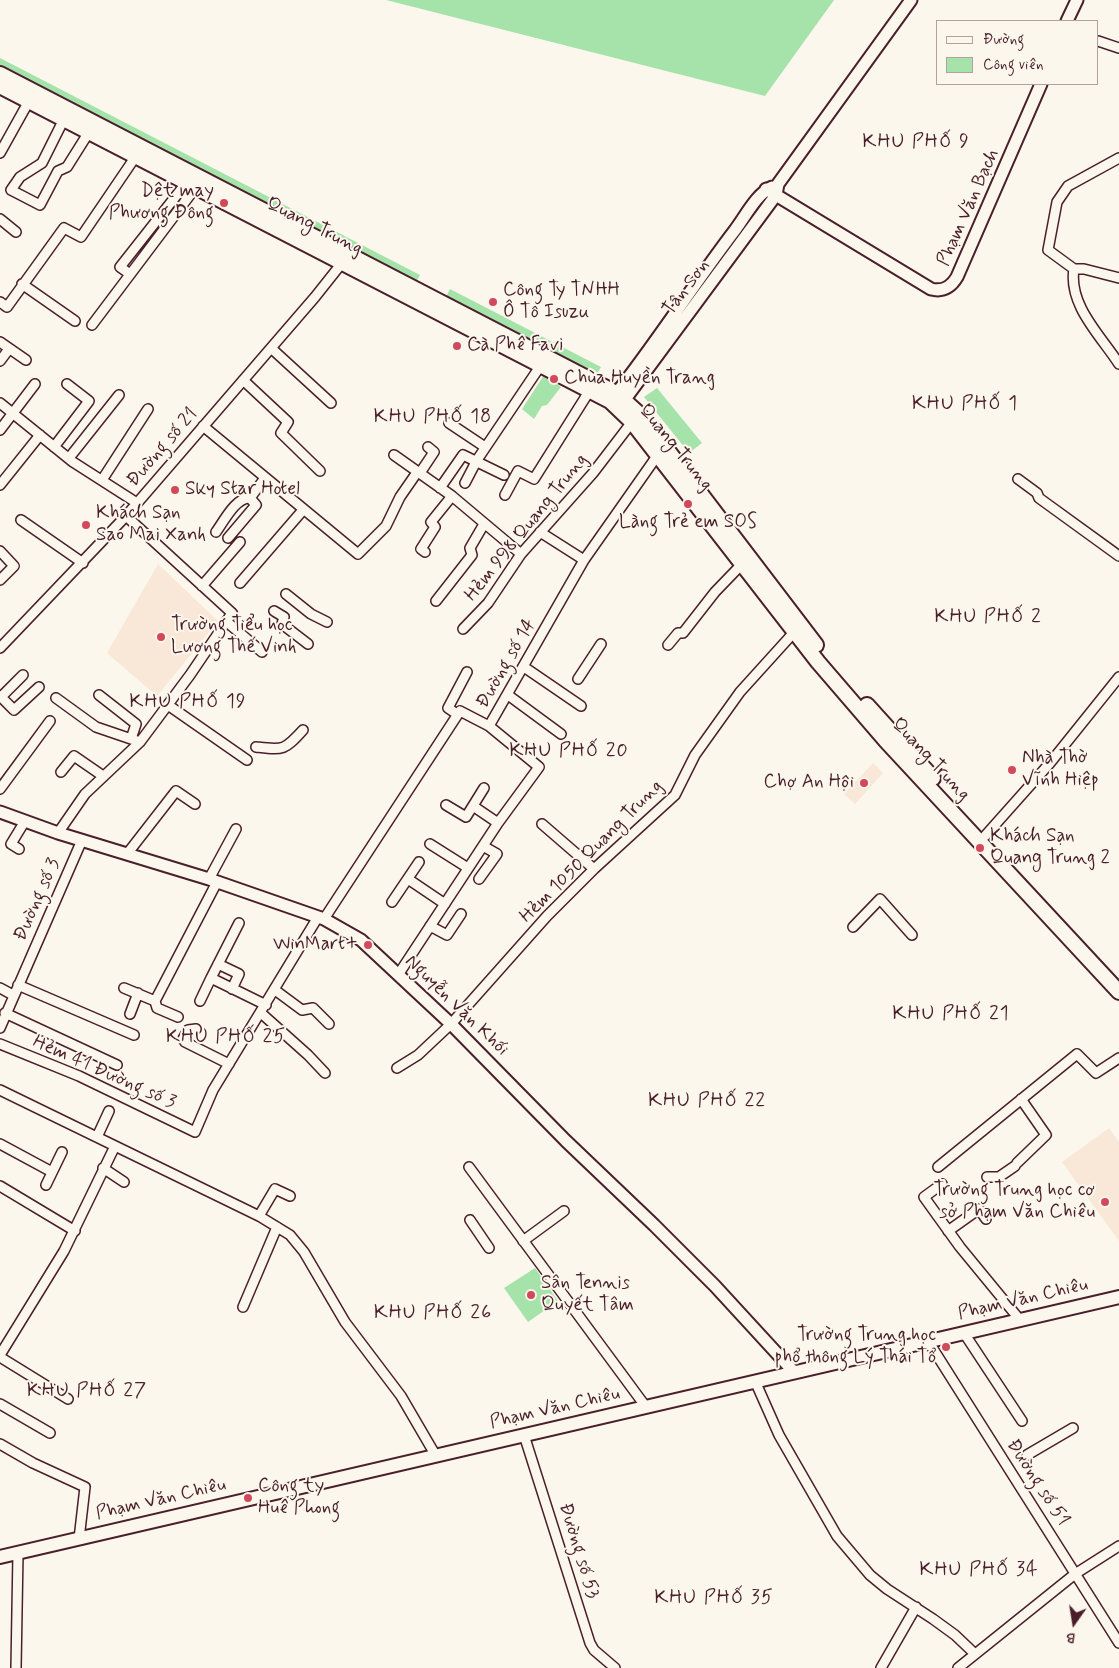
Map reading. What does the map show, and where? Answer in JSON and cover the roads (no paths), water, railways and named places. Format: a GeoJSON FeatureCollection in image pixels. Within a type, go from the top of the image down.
{"type":"FeatureCollection","features":[{"type":"Feature","properties":{"kind":"main road","name":"Quang Trung"},"geometry":{"type":"LineString","coordinates":[[1,86],[192,185],[345,258]]}},
{"type":"Feature","properties":{"kind":"main road","name":"Quang Trung"},"geometry":{"type":"LineString","coordinates":[[1,86],[345,258],[617,401],[638,414],[669,452],[798,628],[886,741],[1119,978]]}},
{"type":"Feature","properties":{"kind":"main road","name":"Quang Trung"},"geometry":{"type":"LineString","coordinates":[[426,300],[541,365],[590,390],[617,401],[657,456],[742,564],[798,628]]}},
{"type":"Feature","properties":{"kind":"main road","name":"Quang Trung"},"geometry":{"type":"LineString","coordinates":[[822,659],[985,836],[1119,992]]}},
{"type":"Feature","properties":{"kind":"main road","name":"Phạm Văn Chiêu"},"geometry":{"type":"LineString","coordinates":[[0,1557],[1119,1297]]}},
{"type":"Feature","properties":{"kind":"street","name":"Tân Sơn"},"geometry":{"type":"LineString","coordinates":[[617,401],[911,0]]}},
{"type":"Feature","properties":{"kind":"street"},"geometry":{"type":"LineString","coordinates":[[1067,20],[1077,0]]}},
{"type":"Feature","properties":{"kind":"street"},"geometry":{"type":"LineString","coordinates":[[1099,41],[1119,48]]}},
{"type":"Feature","properties":{"kind":"street","name":"Phạm Văn Bạch"},"geometry":{"type":"LineString","coordinates":[[773,190],[931,289],[942,290],[949,287],[957,277],[1041,85]]}},
{"type":"Feature","properties":{"kind":"street"},"geometry":{"type":"LineString","coordinates":[[0,153],[29,101]]}},
{"type":"Feature","properties":{"kind":"street"},"geometry":{"type":"LineString","coordinates":[[64,119],[42,163],[20,177],[12,190],[40,205],[58,171],[66,167],[89,132]]}},
{"type":"Feature","properties":{"kind":"street"},"geometry":{"type":"LineString","coordinates":[[0,302],[7,307],[64,228],[81,236],[136,156]]}},
{"type":"Feature","properties":{"kind":"street"},"geometry":{"type":"LineString","coordinates":[[1119,158],[1068,186],[1057,202],[1048,250],[1074,269],[1084,269],[1119,278]]}},
{"type":"Feature","properties":{"kind":"street"},"geometry":{"type":"LineString","coordinates":[[92,325],[130,274],[120,266],[192,185]]}},
{"type":"Feature","properties":{"kind":"street"},"geometry":{"type":"LineString","coordinates":[[0,219],[16,232]]}},
{"type":"Feature","properties":{"kind":"street","name":"Đường số 21"},"geometry":{"type":"LineString","coordinates":[[0,648],[126,516],[271,348],[345,258]]}},
{"type":"Feature","properties":{"kind":"street"},"geometry":{"type":"LineString","coordinates":[[1074,269],[1072,286],[1083,312],[1119,364]]}},
{"type":"Feature","properties":{"kind":"street"},"geometry":{"type":"LineString","coordinates":[[22,284],[74,322]]}},
{"type":"Feature","properties":{"kind":"street"},"geometry":{"type":"LineString","coordinates":[[0,342],[26,360]]}},
{"type":"Feature","properties":{"kind":"street"},"geometry":{"type":"LineString","coordinates":[[271,348],[331,403]]}},
{"type":"Feature","properties":{"kind":"street"},"geometry":{"type":"LineString","coordinates":[[0,360],[9,349]]}},
{"type":"Feature","properties":{"kind":"street"},"geometry":{"type":"LineString","coordinates":[[465,483],[477,460],[541,365]]}},
{"type":"Feature","properties":{"kind":"street"},"geometry":{"type":"LineString","coordinates":[[243,380],[288,422],[281,432],[320,471]]}},
{"type":"Feature","properties":{"kind":"street"},"geometry":{"type":"LineString","coordinates":[[0,430],[35,384]]}},
{"type":"Feature","properties":{"kind":"street"},"geometry":{"type":"LineString","coordinates":[[54,447],[89,401],[67,384]]}},
{"type":"Feature","properties":{"kind":"street"},"geometry":{"type":"LineString","coordinates":[[506,495],[518,471],[534,479],[590,390]]}},
{"type":"Feature","properties":{"kind":"street"},"geometry":{"type":"LineString","coordinates":[[69,458],[119,395]]}},
{"type":"Feature","properties":{"kind":"street"},"geometry":{"type":"LineString","coordinates":[[0,403],[69,458],[137,503]]}},
{"type":"Feature","properties":{"kind":"street"},"geometry":{"type":"LineString","coordinates":[[102,480],[148,409]]}},
{"type":"Feature","properties":{"kind":"street"},"geometry":{"type":"LineString","coordinates":[[449,422],[485,448]]}},
{"type":"Feature","properties":{"kind":"street","name":"Hẻm 998 Quang Trung"},"geometry":{"type":"LineString","coordinates":[[463,629],[488,603],[521,554],[594,473],[632,422]]}},
{"type":"Feature","properties":{"kind":"street"},"geometry":{"type":"LineString","coordinates":[[203,426],[358,554],[386,526],[400,497],[434,452],[428,447]]}},
{"type":"Feature","properties":{"kind":"street"},"geometry":{"type":"LineString","coordinates":[[0,485],[40,435]]}},
{"type":"Feature","properties":{"kind":"street"},"geometry":{"type":"LineString","coordinates":[[394,454],[452,496],[521,554]]}},
{"type":"Feature","properties":{"kind":"street"},"geometry":{"type":"LineString","coordinates":[[440,488],[463,455],[477,460],[504,475]]}},
{"type":"Feature","properties":{"kind":"street","name":"Đường số 14"},"geometry":{"type":"LineString","coordinates":[[195,1132],[213,1090],[275,990],[457,714],[463,710],[489,726],[584,560],[657,456]]}},
{"type":"Feature","properties":{"kind":"street"},"geometry":{"type":"LineString","coordinates":[[250,498],[265,478]]}},
{"type":"Feature","properties":{"kind":"street"},"geometry":{"type":"LineString","coordinates":[[1018,479],[1037,493],[1039,498],[1119,556]]}},
{"type":"Feature","properties":{"kind":"street"},"geometry":{"type":"LineString","coordinates":[[425,552],[421,549],[435,527],[431,522],[452,496]]}},
{"type":"Feature","properties":{"kind":"street"},"geometry":{"type":"LineString","coordinates":[[216,532],[239,501],[245,497],[250,498],[256,506],[228,538]]}},
{"type":"Feature","properties":{"kind":"street"},"geometry":{"type":"LineString","coordinates":[[240,583],[303,510]]}},
{"type":"Feature","properties":{"kind":"street"},"geometry":{"type":"LineString","coordinates":[[58,834],[85,794],[168,705],[232,613],[126,516]]}},
{"type":"Feature","properties":{"kind":"street"},"geometry":{"type":"LineString","coordinates":[[21,520],[83,562]]}},
{"type":"Feature","properties":{"kind":"street"},"geometry":{"type":"LineString","coordinates":[[436,601],[472,555],[470,548],[484,524]]}},
{"type":"Feature","properties":{"kind":"street"},"geometry":{"type":"LineString","coordinates":[[540,532],[584,560]]}},
{"type":"Feature","properties":{"kind":"street"},"geometry":{"type":"LineString","coordinates":[[202,586],[240,542]]}},
{"type":"Feature","properties":{"kind":"street"},"geometry":{"type":"LineString","coordinates":[[0,551],[14,566],[0,580]]}},
{"type":"Feature","properties":{"kind":"street"},"geometry":{"type":"LineString","coordinates":[[668,645],[678,633],[683,633],[715,592],[742,564]]}},
{"type":"Feature","properties":{"kind":"street"},"geometry":{"type":"LineString","coordinates":[[286,594],[312,614],[327,622]]}},
{"type":"Feature","properties":{"kind":"street"},"geometry":{"type":"LineString","coordinates":[[274,610],[284,617],[282,624],[308,644]]}},
{"type":"Feature","properties":{"kind":"street"},"geometry":{"type":"LineString","coordinates":[[227,622],[262,652]]}},
{"type":"Feature","properties":{"kind":"street","name":"Hẻm 1050 Quang Trung"},"geometry":{"type":"LineString","coordinates":[[397,1068],[424,1050],[451,1024],[547,916],[594,869],[675,795],[695,755],[740,692],[798,628]]}},
{"type":"Feature","properties":{"kind":"street"},"geometry":{"type":"LineString","coordinates":[[578,680],[600,644]]}},
{"type":"Feature","properties":{"kind":"street"},"geometry":{"type":"LineString","coordinates":[[524,667],[581,706]]}},
{"type":"Feature","properties":{"kind":"street"},"geometry":{"type":"LineString","coordinates":[[457,714],[448,708],[467,672]]}},
{"type":"Feature","properties":{"kind":"street"},"geometry":{"type":"LineString","coordinates":[[23,675],[1,696],[14,710],[39,687]]}},
{"type":"Feature","properties":{"kind":"street"},"geometry":{"type":"LineString","coordinates":[[985,836],[1050,763],[1119,677]]}},
{"type":"Feature","properties":{"kind":"street"},"geometry":{"type":"LineString","coordinates":[[99,695],[136,724],[135,740]]}},
{"type":"Feature","properties":{"kind":"street"},"geometry":{"type":"LineString","coordinates":[[508,695],[561,734]]}},
{"type":"Feature","properties":{"kind":"street"},"geometry":{"type":"LineString","coordinates":[[56,698],[96,727],[135,740]]}},
{"type":"Feature","properties":{"kind":"street"},"geometry":{"type":"LineString","coordinates":[[168,705],[247,760]]}},
{"type":"Feature","properties":{"kind":"street"},"geometry":{"type":"LineString","coordinates":[[0,788],[50,721]]}},
{"type":"Feature","properties":{"kind":"street"},"geometry":{"type":"LineString","coordinates":[[398,975],[498,823],[539,767],[489,726]]}},
{"type":"Feature","properties":{"kind":"street"},"geometry":{"type":"LineString","coordinates":[[256,747],[280,750],[287,748],[303,730]]}},
{"type":"Feature","properties":{"kind":"street"},"geometry":{"type":"LineString","coordinates":[[61,772],[74,756],[103,776]]}},
{"type":"Feature","properties":{"kind":"street"},"geometry":{"type":"LineString","coordinates":[[446,805],[466,817],[484,788]]}},
{"type":"Feature","properties":{"kind":"street"},"geometry":{"type":"LineString","coordinates":[[127,854],[176,790],[196,804]]}},
{"type":"Feature","properties":{"kind":"street"},"geometry":{"type":"LineString","coordinates":[[473,806],[498,823]]}},
{"type":"Feature","properties":{"kind":"street","name":"Nguyễn Văn Khối"},"geometry":{"type":"LineString","coordinates":[[0,812],[58,834],[213,880],[321,918],[361,940],[451,1024],[715,1286],[794,1372]]}},
{"type":"Feature","properties":{"kind":"street"},"geometry":{"type":"LineString","coordinates":[[19,849],[11,844],[25,821]]}},
{"type":"Feature","properties":{"kind":"street"},"geometry":{"type":"LineString","coordinates":[[542,824],[594,869]]}},
{"type":"Feature","properties":{"kind":"street"},"geometry":{"type":"LineString","coordinates":[[178,1017],[157,1008],[155,1001],[236,829]]}},
{"type":"Feature","properties":{"kind":"street","name":"Đường số 3"},"geometry":{"type":"LineString","coordinates":[[0,1028],[82,840]]}},
{"type":"Feature","properties":{"kind":"street"},"geometry":{"type":"LineString","coordinates":[[430,844],[468,868]]}},
{"type":"Feature","properties":{"kind":"street"},"geometry":{"type":"LineString","coordinates":[[479,879],[497,854],[483,846]]}},
{"type":"Feature","properties":{"kind":"street"},"geometry":{"type":"LineString","coordinates":[[392,902],[419,862]]}},
{"type":"Feature","properties":{"kind":"street"},"geometry":{"type":"LineString","coordinates":[[408,878],[444,904]]}},
{"type":"Feature","properties":{"kind":"street"},"geometry":{"type":"LineString","coordinates":[[852,926],[880,899],[912,935]]}},
{"type":"Feature","properties":{"kind":"street"},"geometry":{"type":"LineString","coordinates":[[430,926],[447,935],[461,914]]}},
{"type":"Feature","properties":{"kind":"street"},"geometry":{"type":"LineString","coordinates":[[200,1001],[239,923]]}},
{"type":"Feature","properties":{"kind":"street"},"geometry":{"type":"LineString","coordinates":[[218,964],[239,974],[232,989]]}},
{"type":"Feature","properties":{"kind":"street"},"geometry":{"type":"LineString","coordinates":[[211,978],[266,1005]]}},
{"type":"Feature","properties":{"kind":"street"},"geometry":{"type":"LineString","coordinates":[[18,984],[134,1034]]}},
{"type":"Feature","properties":{"kind":"street"},"geometry":{"type":"LineString","coordinates":[[0,988],[13,995]]}},
{"type":"Feature","properties":{"kind":"street"},"geometry":{"type":"LineString","coordinates":[[124,988],[155,1001]]}},
{"type":"Feature","properties":{"kind":"street"},"geometry":{"type":"LineString","coordinates":[[275,990],[302,1010],[313,1008],[329,1024]]}},
{"type":"Feature","properties":{"kind":"street"},"geometry":{"type":"LineString","coordinates":[[130,1014],[138,993]]}},
{"type":"Feature","properties":{"kind":"street"},"geometry":{"type":"LineString","coordinates":[[5,1013],[117,1065]]}},
{"type":"Feature","properties":{"kind":"street"},"geometry":{"type":"LineString","coordinates":[[261,1013],[308,1055],[325,1073]]}},
{"type":"Feature","properties":{"kind":"street"},"geometry":{"type":"LineString","coordinates":[[196,1029],[188,1030],[183,1039],[185,1042],[229,1064]]}},
{"type":"Feature","properties":{"kind":"street","name":"Hẻm 41 Đường số 3"},"geometry":{"type":"LineString","coordinates":[[0,1044],[79,1076],[195,1132]]}},
{"type":"Feature","properties":{"kind":"street"},"geometry":{"type":"LineString","coordinates":[[938,1168],[1077,1054],[1096,1073],[1119,1058]]}},
{"type":"Feature","properties":{"kind":"street"},"geometry":{"type":"LineString","coordinates":[[0,1090],[259,1216],[290,1235],[304,1252],[345,1322],[401,1396],[436,1456]]}},
{"type":"Feature","properties":{"kind":"street"},"geometry":{"type":"LineString","coordinates":[[988,1177],[999,1176],[1016,1164],[1046,1135],[1021,1099]]}},
{"type":"Feature","properties":{"kind":"street"},"geometry":{"type":"LineString","coordinates":[[93,1135],[109,1110]]}},
{"type":"Feature","properties":{"kind":"street"},"geometry":{"type":"LineString","coordinates":[[0,1144],[52,1172]]}},
{"type":"Feature","properties":{"kind":"street"},"geometry":{"type":"LineString","coordinates":[[68,1399],[0,1356],[75,1231],[115,1146]]}},
{"type":"Feature","properties":{"kind":"street"},"geometry":{"type":"LineString","coordinates":[[46,1185],[62,1152]]}},
{"type":"Feature","properties":{"kind":"street"},"geometry":{"type":"LineString","coordinates":[[469,1167],[522,1242],[646,1407]]}},
{"type":"Feature","properties":{"kind":"street"},"geometry":{"type":"LineString","coordinates":[[103,1168],[124,1182]]}},
{"type":"Feature","properties":{"kind":"street"},"geometry":{"type":"LineString","coordinates":[[942,1184],[924,1197],[948,1231],[1020,1320]]}},
{"type":"Feature","properties":{"kind":"street"},"geometry":{"type":"LineString","coordinates":[[0,1186],[75,1231]]}},
{"type":"Feature","properties":{"kind":"street"},"geometry":{"type":"LineString","coordinates":[[259,1216],[275,1189],[290,1196]]}},
{"type":"Feature","properties":{"kind":"street"},"geometry":{"type":"LineString","coordinates":[[948,1231],[979,1209],[986,1219]]}},
{"type":"Feature","properties":{"kind":"street"},"geometry":{"type":"LineString","coordinates":[[522,1242],[564,1211]]}},
{"type":"Feature","properties":{"kind":"street"},"geometry":{"type":"LineString","coordinates":[[470,1220],[489,1248]]}},
{"type":"Feature","properties":{"kind":"street"},"geometry":{"type":"LineString","coordinates":[[242,1307],[278,1227]]}},
{"type":"Feature","properties":{"kind":"street"},"geometry":{"type":"LineString","coordinates":[[964,1333],[1022,1421]]}},
{"type":"Feature","properties":{"kind":"street","name":"Đường số 51"},"geometry":{"type":"LineString","coordinates":[[928,1341],[1119,1643]]}},
{"type":"Feature","properties":{"kind":"street"},"geometry":{"type":"LineString","coordinates":[[755,1381],[779,1435],[837,1536],[870,1575],[886,1589],[956,1635],[975,1654]]}},
{"type":"Feature","properties":{"kind":"street"},"geometry":{"type":"LineString","coordinates":[[0,1404],[50,1433]]}},
{"type":"Feature","properties":{"kind":"street"},"geometry":{"type":"LineString","coordinates":[[1027,1455],[1073,1428]]}},
{"type":"Feature","properties":{"kind":"street","name":"Đường số 53"},"geometry":{"type":"LineString","coordinates":[[524,1435],[590,1643],[594,1650],[615,1668]]}},
{"type":"Feature","properties":{"kind":"street"},"geometry":{"type":"LineString","coordinates":[[0,1444],[34,1463],[85,1487],[79,1539]]}},
{"type":"Feature","properties":{"kind":"street"},"geometry":{"type":"LineString","coordinates":[[958,1668],[1075,1574],[1119,1546]]}},
{"type":"Feature","properties":{"kind":"street"},"geometry":{"type":"LineString","coordinates":[[16,1668],[18,1553]]}},
{"type":"Feature","properties":{"kind":"street"},"geometry":{"type":"LineString","coordinates":[[881,1668],[916,1607]]}},
{"type":"Feature","properties":{"kind":"place","name":"Dệt may Phương Đông"},"geometry":{"type":"Point","coordinates":[224,203]}},
{"type":"Feature","properties":{"kind":"place","name":"Công Ty TNHH Ô Tô Isuzu"},"geometry":{"type":"Point","coordinates":[493,302]}},
{"type":"Feature","properties":{"kind":"place","name":"Cà Phê Favi"},"geometry":{"type":"Point","coordinates":[457,346]}},
{"type":"Feature","properties":{"kind":"place","name":"Chùa Huyền Trang"},"geometry":{"type":"Point","coordinates":[554,379]}},
{"type":"Feature","properties":{"kind":"place","name":"Sky Star Hotel"},"geometry":{"type":"Point","coordinates":[175,490]}},
{"type":"Feature","properties":{"kind":"place","name":"Làng Trẻ em SOS"},"geometry":{"type":"Point","coordinates":[688,504]}},
{"type":"Feature","properties":{"kind":"place","name":"Khách Sạn Sao Mai Xanh"},"geometry":{"type":"Point","coordinates":[86,525]}},
{"type":"Feature","properties":{"kind":"place","name":"Trường Tiểu học Lương Thế Vinh"},"geometry":{"type":"Point","coordinates":[161,637]}},
{"type":"Feature","properties":{"kind":"place","name":"Nhà Thờ Vĩnh Hiệp"},"geometry":{"type":"Point","coordinates":[1012,770]}},
{"type":"Feature","properties":{"kind":"place","name":"Chợ An Hội"},"geometry":{"type":"Point","coordinates":[864,783]}},
{"type":"Feature","properties":{"kind":"place","name":"Khách Sạn Quang Trung 2"},"geometry":{"type":"Point","coordinates":[980,848]}},
{"type":"Feature","properties":{"kind":"place","name":"WinMart+"},"geometry":{"type":"Point","coordinates":[368,945]}},
{"type":"Feature","properties":{"kind":"place","name":"Trường Trung học cơ sở Phạm Văn Chiêu"},"geometry":{"type":"Point","coordinates":[1105,1202]}},
{"type":"Feature","properties":{"kind":"place","name":"Sân Tennis Quyết Tâm"},"geometry":{"type":"Point","coordinates":[531,1295]}},
{"type":"Feature","properties":{"kind":"place","name":"Trường Trung học phổ thông Lý Thái Tổ"},"geometry":{"type":"Point","coordinates":[946,1347]}},
{"type":"Feature","properties":{"kind":"place","name":"Công ty Huê Phong"},"geometry":{"type":"Point","coordinates":[248,1498]}},
{"type":"Feature","properties":{"kind":"district","name":"KHU PHỐ 9"},"geometry":{"type":"Point","coordinates":[916,143]}},
{"type":"Feature","properties":{"kind":"district","name":"KHU PHỐ 1"},"geometry":{"type":"Point","coordinates":[965,405]}},
{"type":"Feature","properties":{"kind":"district","name":"KHU PHỐ 18"},"geometry":{"type":"Point","coordinates":[433,418]}},
{"type":"Feature","properties":{"kind":"district","name":"KHU PHỐ 2"},"geometry":{"type":"Point","coordinates":[988,618]}},
{"type":"Feature","properties":{"kind":"district","name":"KHU PHỐ 19"},"geometry":{"type":"Point","coordinates":[188,703]}},
{"type":"Feature","properties":{"kind":"district","name":"KHU PHỐ 20"},"geometry":{"type":"Point","coordinates":[569,752]}},
{"type":"Feature","properties":{"kind":"district","name":"KHU PHỐ 21"},"geometry":{"type":"Point","coordinates":[951,1015]}},
{"type":"Feature","properties":{"kind":"district","name":"KHU PHỐ 25"},"geometry":{"type":"Point","coordinates":[226,1038]}},
{"type":"Feature","properties":{"kind":"district","name":"KHU PHỐ 22"},"geometry":{"type":"Point","coordinates":[707,1102]}},
{"type":"Feature","properties":{"kind":"district","name":"KHU PHỐ 26"},"geometry":{"type":"Point","coordinates":[433,1314]}},
{"type":"Feature","properties":{"kind":"district","name":"KHU PHỐ 27"},"geometry":{"type":"Point","coordinates":[87,1392]}},
{"type":"Feature","properties":{"kind":"district","name":"KHU PHỐ 34"},"geometry":{"type":"Point","coordinates":[979,1571]}},
{"type":"Feature","properties":{"kind":"district","name":"KHU PHỐ 35"},"geometry":{"type":"Point","coordinates":[714,1599]}}]}
